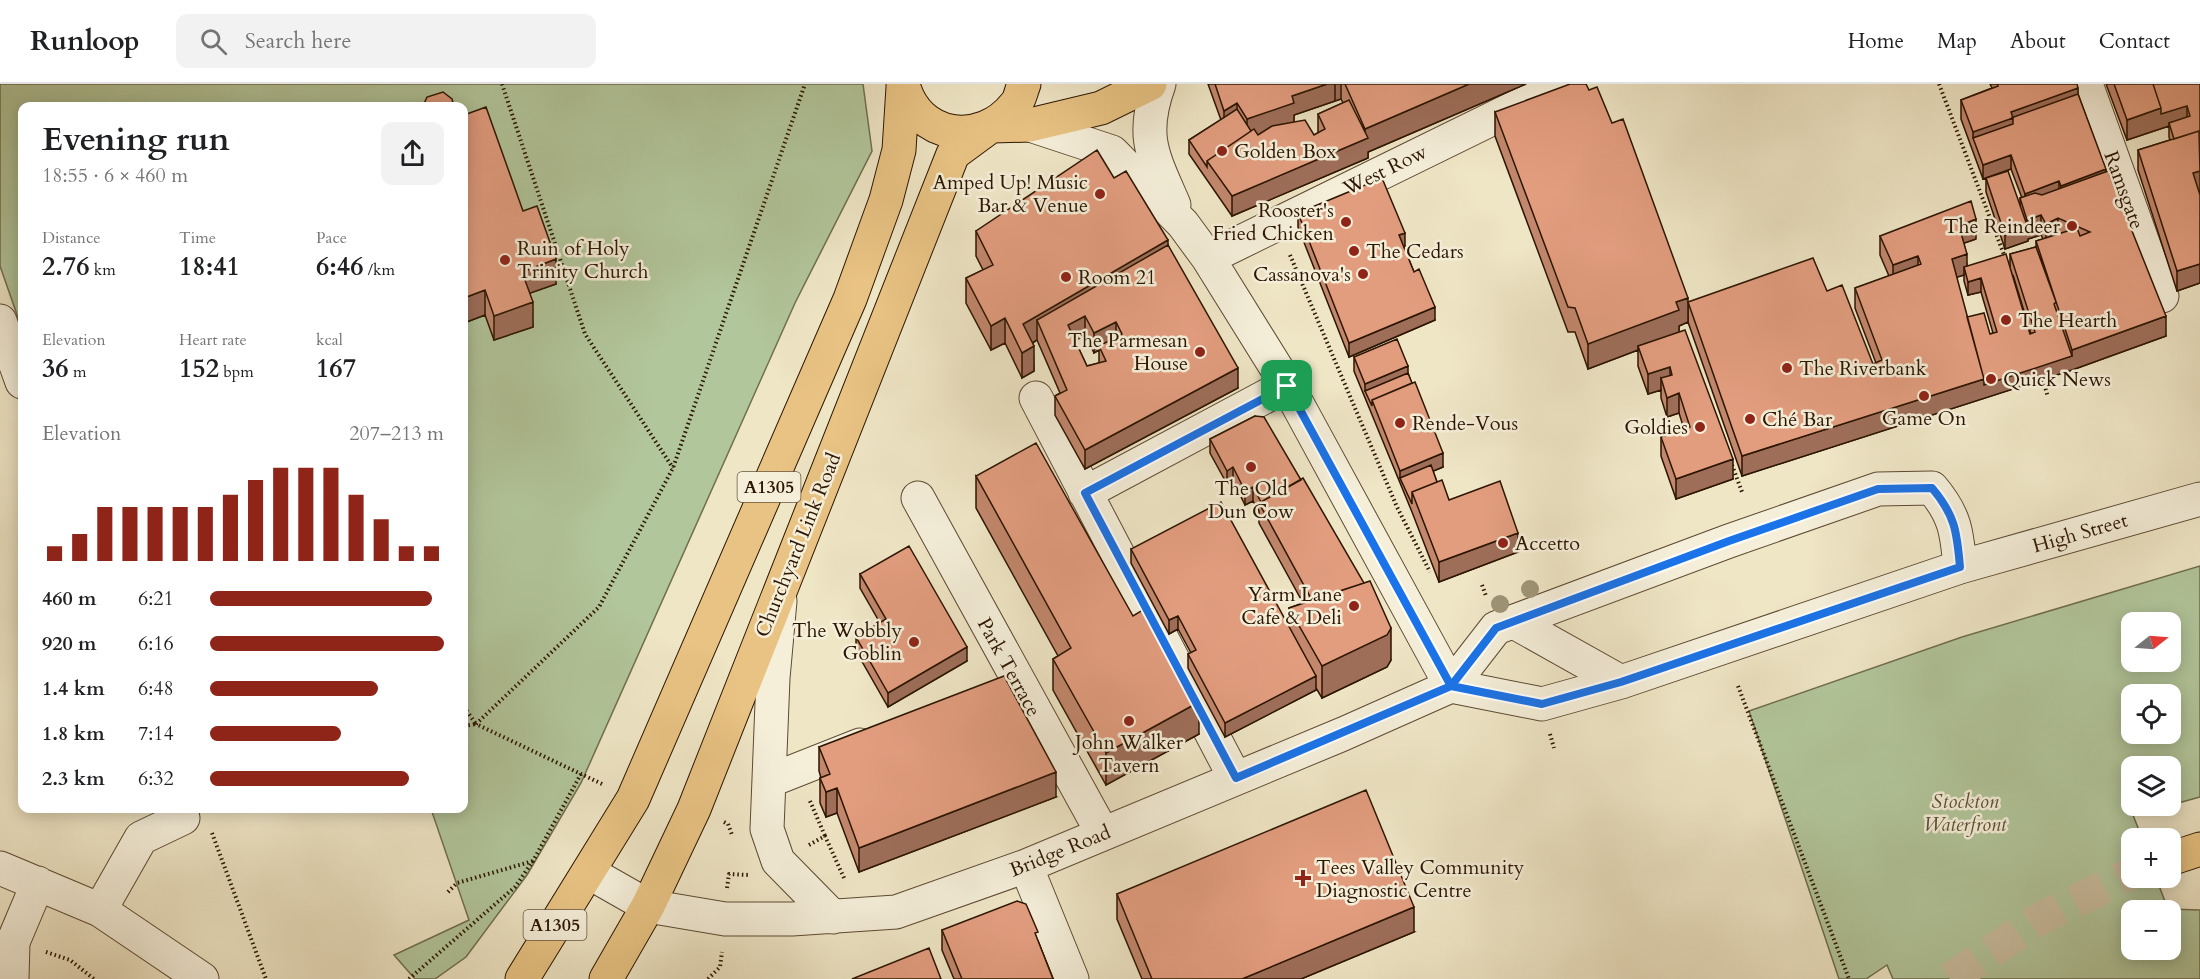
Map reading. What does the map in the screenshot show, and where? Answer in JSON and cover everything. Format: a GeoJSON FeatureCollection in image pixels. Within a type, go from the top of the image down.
{"type":"FeatureCollection","features":[{"type":"Feature","properties":{"kind":"main road","name":"A1305"},"geometry":{"type":"LineString","coordinates":[[990,127],[1017,104],[1024,84]]}},
{"type":"Feature","properties":{"kind":"main road","name":"A1305"},"geometry":{"type":"LineString","coordinates":[[903,85],[912,106],[926,121],[945,130],[966,133],[990,127],[1030,125],[1101,108],[1150,84]]}},
{"type":"Feature","properties":{"kind":"main road","name":"A1305"},"geometry":{"type":"LineString","coordinates":[[522,979],[590,873],[633,799],[850,299],[886,200],[896,160],[903,85]]}},
{"type":"Feature","properties":{"kind":"main road","name":"Churchyard Link Road"},"geometry":{"type":"LineString","coordinates":[[648,906],[694,809],[953,154],[990,127]]}},
{"type":"Feature","properties":{"kind":"main road"},"geometry":{"type":"LineString","coordinates":[[2181,855],[2200,849]]}},
{"type":"Feature","properties":{"kind":"main road","name":"A1305"},"geometry":{"type":"LineString","coordinates":[[606,979],[648,906]]}},
{"type":"Feature","properties":{"kind":"street"},"geometry":{"type":"LineString","coordinates":[[1159,84],[1149,112],[1151,151],[1183,224]]}},
{"type":"Feature","properties":{"kind":"street","name":"West Row"},"geometry":{"type":"LineString","coordinates":[[1208,258],[1563,84]]}},
{"type":"Feature","properties":{"kind":"street","name":"Ramsgate"},"geometry":{"type":"LineString","coordinates":[[2086,84],[2162,296]]}},
{"type":"Feature","properties":{"kind":"street"},"geometry":{"type":"LineString","coordinates":[[1030,125],[1112,152],[1183,224],[1208,258],[1287,386],[1451,686],[1496,628],[1729,541],[1878,489],[1932,488],[1947,506],[1957,534],[1960,567]]}},
{"type":"Feature","properties":{"kind":"street"},"geometry":{"type":"LineString","coordinates":[[0,321],[18,371]]}},
{"type":"Feature","properties":{"kind":"street"},"geometry":{"type":"LineString","coordinates":[[1085,493],[1287,386]]}},
{"type":"Feature","properties":{"kind":"street"},"geometry":{"type":"LineString","coordinates":[[1036,398],[1236,778]]}},
{"type":"Feature","properties":{"kind":"street","name":"Park Terrace"},"geometry":{"type":"LineString","coordinates":[[918,498],[1007,688],[1102,834]]}},
{"type":"Feature","properties":{"kind":"street","name":"High Street"},"geometry":{"type":"LineString","coordinates":[[1451,686],[1542,704],[1626,681],[1960,567],[2200,499]]}},
{"type":"Feature","properties":{"kind":"street"},"geometry":{"type":"LineString","coordinates":[[782,587],[773,678],[767,829],[778,861],[833,917]]}},
{"type":"Feature","properties":{"kind":"street"},"geometry":{"type":"LineString","coordinates":[[1514,622],[1626,681]]}},
{"type":"Feature","properties":{"kind":"street","name":"Bridge Road"},"geometry":{"type":"LineString","coordinates":[[590,873],[648,906],[724,919],[833,917],[896,912],[1026,866],[1451,686]]}},
{"type":"Feature","properties":{"kind":"street"},"geometry":{"type":"LineString","coordinates":[[769,781],[885,735]]}},
{"type":"Feature","properties":{"kind":"street"},"geometry":{"type":"LineString","coordinates":[[100,910],[141,838],[183,818]]}},
{"type":"Feature","properties":{"kind":"street"},"geometry":{"type":"LineString","coordinates":[[1026,866],[1072,979]]}},
{"type":"Feature","properties":{"kind":"street"},"geometry":{"type":"LineString","coordinates":[[0,868],[100,910],[202,979]]}},
{"type":"Feature","properties":{"kind":"street"},"geometry":{"type":"LineString","coordinates":[[12,979],[13,942],[38,883]]}},
{"type":"Feature","properties":{"kind":"path"},"geometry":{"type":"LineString","coordinates":[[502,84],[585,334],[673,468]]}},
{"type":"Feature","properties":{"kind":"path"},"geometry":{"type":"LineString","coordinates":[[468,725],[476,724],[599,607],[673,468],[805,84]]}},
{"type":"Feature","properties":{"kind":"path"},"geometry":{"type":"LineString","coordinates":[[1939,84],[2007,264]]}},
{"type":"Feature","properties":{"kind":"path"},"geometry":{"type":"LineString","coordinates":[[1276,223],[1397,507],[1431,574]]}},
{"type":"Feature","properties":{"kind":"path"},"geometry":{"type":"LineString","coordinates":[[2043,380],[2048,397]]}},
{"type":"Feature","properties":{"kind":"path"},"geometry":{"type":"LineString","coordinates":[[1729,457],[1742,492]]}},
{"type":"Feature","properties":{"kind":"path"},"geometry":{"type":"LineString","coordinates":[[1738,686],[1849,978]]}},
{"type":"Feature","properties":{"kind":"path"},"geometry":{"type":"LineString","coordinates":[[409,979],[515,886],[533,861],[581,774],[476,724],[468,713]]}},
{"type":"Feature","properties":{"kind":"path"},"geometry":{"type":"LineString","coordinates":[[183,818],[214,834],[266,979]]}},
{"type":"Feature","properties":{"kind":"path"},"geometry":{"type":"LineString","coordinates":[[448,892],[457,883],[533,861]]}},
{"type":"Feature","properties":{"kind":"path"},"geometry":{"type":"LineString","coordinates":[[13,942],[69,960],[94,979]]}},
{"type":"Feature","properties":{"kind":"green space"},"geometry":{"type":"Polygon","coordinates":[[[0,84],[863,84],[872,151],[795,303],[581,783],[527,875],[466,957],[435,979],[415,979],[394,955],[469,920],[432,813],[468,813],[468,102],[18,102],[18,318],[0,266],[0,84]]]}},
{"type":"Feature","properties":{"kind":"green space","name":"Stockton Waterfront"},"geometry":{"type":"Polygon","coordinates":[[[2200,566],[2200,797],[2181,802],[2181,756],[2121,756],[2121,816],[2133,816],[2138,828],[2121,828],[2121,888],[2160,888],[2165,900],[2121,900],[2121,960],[2181,960],[2181,909],[2200,910],[2200,979],[1893,979],[1887,965],[1866,979],[1839,979],[1749,711],[1962,637],[2200,566]]]}},
{"type":"Feature","properties":{"kind":"building"},"geometry":{"type":"Polygon","coordinates":[[[1215,84],[1327,84],[1292,96],[1294,103],[1247,119],[1237,103],[1224,111],[1215,84]]]}},
{"type":"Feature","properties":{"kind":"building"},"geometry":{"type":"Polygon","coordinates":[[[1345,84],[1469,84],[1365,129],[1345,84]]]}},
{"type":"Feature","properties":{"kind":"building"},"geometry":{"type":"Polygon","coordinates":[[[1570,84],[1586,84],[1589,90],[1597,87],[1612,123],[1623,119],[1688,298],[1676,302],[1679,310],[1588,344],[1575,308],[1568,307],[1495,112],[1570,84]]]}},
{"type":"Feature","properties":{"kind":"building"},"geometry":{"type":"Polygon","coordinates":[[[1997,84],[2077,84],[2078,88],[2011,112],[2013,118],[1973,132],[1961,100],[1998,86],[1997,84]]]}},
{"type":"Feature","properties":{"kind":"building"},"geometry":{"type":"Polygon","coordinates":[[[2114,84],[2153,84],[2161,108],[2127,120],[2114,84]]]}},
{"type":"Feature","properties":{"kind":"building"},"geometry":{"type":"Polygon","coordinates":[[[2153,84],[2200,84],[2200,133],[2199,131],[2174,139],[2169,123],[2190,116],[2187,106],[2161,114],[2153,84]]]}},
{"type":"Feature","properties":{"kind":"building"},"geometry":{"type":"Polygon","coordinates":[[[443,92],[453,102],[425,102],[427,97],[443,92]]]}},
{"type":"Feature","properties":{"kind":"building"},"geometry":{"type":"Polygon","coordinates":[[[2078,94],[2106,169],[2061,186],[2059,181],[2025,194],[2011,155],[1983,165],[1973,138],[2013,124],[2013,118],[2011,118],[2078,94]]]}},
{"type":"Feature","properties":{"kind":"building"},"geometry":{"type":"Polygon","coordinates":[[[1349,100],[1368,138],[1232,196],[1207,161],[1254,129],[1258,135],[1272,126],[1305,120],[1314,135],[1325,129],[1318,114],[1349,100]]]}},
{"type":"Feature","properties":{"kind":"building","name":"Ruin of Holy Trinity Church"},"geometry":{"type":"Polygon","coordinates":[[[486,107],[523,211],[537,206],[556,259],[522,272],[533,302],[494,316],[485,290],[468,296],[468,114],[486,107]]]}},
{"type":"Feature","properties":{"kind":"building"},"geometry":{"type":"Polygon","coordinates":[[[1237,109],[1251,131],[1207,161],[1207,167],[1189,140],[1237,109]]]}},
{"type":"Feature","properties":{"kind":"building"},"geometry":{"type":"Polygon","coordinates":[[[2199,131],[2200,171],[2193,173],[2200,195],[2200,264],[2177,271],[2138,150],[2199,131]]]}},
{"type":"Feature","properties":{"kind":"building","name":"Room 21"},"geometry":{"type":"Polygon","coordinates":[[[1097,150],[1114,178],[1126,171],[1168,240],[1023,324],[1034,346],[1022,353],[1005,318],[991,326],[966,278],[993,265],[976,231],[1097,150]]]}},
{"type":"Feature","properties":{"kind":"building"},"geometry":{"type":"Polygon","coordinates":[[[2008,171],[2028,228],[2005,235],[1986,178],[2008,171]]]}},
{"type":"Feature","properties":{"kind":"building"},"geometry":{"type":"Polygon","coordinates":[[[2108,171],[2166,316],[2072,350],[2036,241],[2077,228],[2080,236],[2090,232],[2058,218],[2046,224],[2041,215],[2027,220],[2020,198],[2035,193],[2042,195],[2108,171]]]}},
{"type":"Feature","properties":{"kind":"building"},"geometry":{"type":"Polygon","coordinates":[[[1382,178],[1405,233],[1399,235],[1414,272],[1419,269],[1435,307],[1349,343],[1298,213],[1382,178]]]}},
{"type":"Feature","properties":{"kind":"building"},"geometry":{"type":"Polygon","coordinates":[[[1971,201],[1976,219],[1959,226],[1967,254],[1952,259],[1984,379],[1742,456],[1688,302],[1813,258],[1827,291],[1842,285],[1873,364],[1882,360],[1855,288],[1921,264],[1918,256],[1893,265],[1880,236],[1971,201]]]}},
{"type":"Feature","properties":{"kind":"building"},"geometry":{"type":"Polygon","coordinates":[[[1168,245],[1238,368],[1085,450],[1055,396],[1067,390],[1037,320],[1168,245]],[[1085,316],[1068,325],[1087,366],[1106,361],[1099,346],[1122,334],[1116,322],[1094,333],[1085,316]]]}},
{"type":"Feature","properties":{"kind":"building"},"geometry":{"type":"Polygon","coordinates":[[[2036,247],[2072,356],[1984,385],[1967,317],[1984,313],[1990,334],[1997,332],[1981,278],[1968,282],[1964,267],[2006,254],[2030,334],[2035,332],[2010,254],[2036,247]]]}},
{"type":"Feature","properties":{"kind":"building","name":"Goldies"},"geometry":{"type":"Polygon","coordinates":[[[1685,330],[1733,459],[1676,479],[1661,437],[1690,427],[1679,393],[1667,398],[1661,378],[1672,375],[1670,367],[1648,374],[1638,346],[1685,330]]]}},
{"type":"Feature","properties":{"kind":"building"},"geometry":{"type":"Polygon","coordinates":[[[1397,339],[1408,366],[1365,384],[1354,357],[1397,339]]]}},
{"type":"Feature","properties":{"kind":"building"},"geometry":{"type":"Polygon","coordinates":[[[1408,373],[1412,383],[1372,400],[1372,406],[1365,391],[1408,373]]]}},
{"type":"Feature","properties":{"kind":"building"},"geometry":{"type":"Polygon","coordinates":[[[1415,382],[1443,453],[1400,471],[1372,400],[1415,382]]]}},
{"type":"Feature","properties":{"kind":"building","name":"The Old Dun Cow"},"geometry":{"type":"Polygon","coordinates":[[[1255,416],[1264,417],[1301,480],[1261,502],[1253,487],[1245,491],[1233,467],[1227,471],[1210,439],[1255,416]]]}},
{"type":"Feature","properties":{"kind":"building"},"geometry":{"type":"Polygon","coordinates":[[[1036,443],[1133,616],[1146,608],[1199,702],[1106,753],[1053,659],[1071,648],[976,476],[1036,443]]]}},
{"type":"Feature","properties":{"kind":"building"},"geometry":{"type":"Polygon","coordinates":[[[1431,465],[1437,482],[1412,492],[1412,504],[1400,478],[1431,465]]]}},
{"type":"Feature","properties":{"kind":"building"},"geometry":{"type":"Polygon","coordinates":[[[1303,478],[1364,583],[1312,600],[1259,503],[1303,478]]]}},
{"type":"Feature","properties":{"kind":"building"},"geometry":{"type":"Polygon","coordinates":[[[1442,480],[1449,500],[1500,481],[1518,533],[1439,562],[1412,492],[1442,480]]]}},
{"type":"Feature","properties":{"kind":"building"},"geometry":{"type":"Polygon","coordinates":[[[1221,502],[1316,676],[1225,723],[1188,654],[1196,650],[1178,616],[1169,620],[1131,549],[1221,502]]]}},
{"type":"Feature","properties":{"kind":"building","name":"The Wobbly Goblin"},"geometry":{"type":"Polygon","coordinates":[[[909,546],[967,647],[888,693],[856,637],[886,619],[860,574],[909,546]]]}},
{"type":"Feature","properties":{"kind":"building"},"geometry":{"type":"Polygon","coordinates":[[[1370,581],[1391,628],[1387,635],[1322,666],[1289,608],[1370,581]]]}},
{"type":"Feature","properties":{"kind":"building"},"geometry":{"type":"Polygon","coordinates":[[[1004,676],[1056,772],[859,848],[837,788],[826,792],[820,778],[830,774],[819,747],[1004,676]]]}},
{"type":"Feature","properties":{"kind":"building","name":"Tees Valley Community Diagnostic Centre"},"geometry":{"type":"Polygon","coordinates":[[[1366,790],[1414,907],[1242,979],[1152,979],[1117,894],[1366,790]]]}},
{"type":"Feature","properties":{"kind":"building"},"geometry":{"type":"Polygon","coordinates":[[[1017,901],[1026,904],[1038,932],[1035,933],[1053,979],[962,979],[942,930],[1017,901]]]}},
{"type":"Feature","properties":{"kind":"building"},"geometry":{"type":"Polygon","coordinates":[[[929,948],[941,979],[852,979],[929,948]]]}},
{"type":"Feature","properties":{"kind":"tunnel"},"geometry":{"type":"LineString","coordinates":[[1950,979],[2038,920],[2121,878]]}},
{"type":"Feature","properties":{"kind":"place","name":"Golden Box"},"geometry":{"type":"Point","coordinates":[1222,151]}},
{"type":"Feature","properties":{"kind":"place","name":"Amped Up! Music Bar & Venue"},"geometry":{"type":"Point","coordinates":[1100,194]}},
{"type":"Feature","properties":{"kind":"place","name":"Rooster's Fried Chicken"},"geometry":{"type":"Point","coordinates":[1346,222]}},
{"type":"Feature","properties":{"kind":"place","name":"The Reindeer"},"geometry":{"type":"Point","coordinates":[2072,226]}},
{"type":"Feature","properties":{"kind":"place","name":"The Cedars"},"geometry":{"type":"Point","coordinates":[1354,251]}},
{"type":"Feature","properties":{"kind":"place","name":"Ruin of Holy Trinity Church"},"geometry":{"type":"Point","coordinates":[505,260]}},
{"type":"Feature","properties":{"kind":"place","name":"Cassanova's"},"geometry":{"type":"Point","coordinates":[1363,274]}},
{"type":"Feature","properties":{"kind":"place","name":"Room 21"},"geometry":{"type":"Point","coordinates":[1066,277]}},
{"type":"Feature","properties":{"kind":"place","name":"The Hearth"},"geometry":{"type":"Point","coordinates":[2006,320]}},
{"type":"Feature","properties":{"kind":"place","name":"The Parmesan House"},"geometry":{"type":"Point","coordinates":[1200,352]}},
{"type":"Feature","properties":{"kind":"place","name":"The Riverbank"},"geometry":{"type":"Point","coordinates":[1787,368]}},
{"type":"Feature","properties":{"kind":"place","name":"Quick News"},"geometry":{"type":"Point","coordinates":[1991,379]}},
{"type":"Feature","properties":{"kind":"place","name":"Game On"},"geometry":{"type":"Point","coordinates":[1924,396]}},
{"type":"Feature","properties":{"kind":"place","name":"Ché Bar"},"geometry":{"type":"Point","coordinates":[1750,419]}},
{"type":"Feature","properties":{"kind":"place","name":"Rende-Vous"},"geometry":{"type":"Point","coordinates":[1400,423]}},
{"type":"Feature","properties":{"kind":"place","name":"Goldies"},"geometry":{"type":"Point","coordinates":[1700,427]}},
{"type":"Feature","properties":{"kind":"place","name":"The Old Dun Cow"},"geometry":{"type":"Point","coordinates":[1251,467]}},
{"type":"Feature","properties":{"kind":"place","name":"Accetto"},"geometry":{"type":"Point","coordinates":[1503,543]}},
{"type":"Feature","properties":{"kind":"place","name":"Yarm Lane Cafe & Deli"},"geometry":{"type":"Point","coordinates":[1354,606]}},
{"type":"Feature","properties":{"kind":"place","name":"The Wobbly Goblin"},"geometry":{"type":"Point","coordinates":[914,642]}},
{"type":"Feature","properties":{"kind":"place","name":"John Walker Tavern"},"geometry":{"type":"Point","coordinates":[1129,721]}},
{"type":"Feature","properties":{"kind":"place","name":"Tees Valley Community Diagnostic Centre"},"geometry":{"type":"Point","coordinates":[1303,878]}},
{"type":"Feature","properties":{"kind":"route"},"geometry":{"type":"LineString","coordinates":[[1287,386],[1085,493],[1236,778],[1451,686],[1542,704],[1621,682],[1960,567],[1957,534],[1947,506],[1932,488],[1878,489],[1729,541],[1496,628],[1451,686],[1287,386]]}}]}
